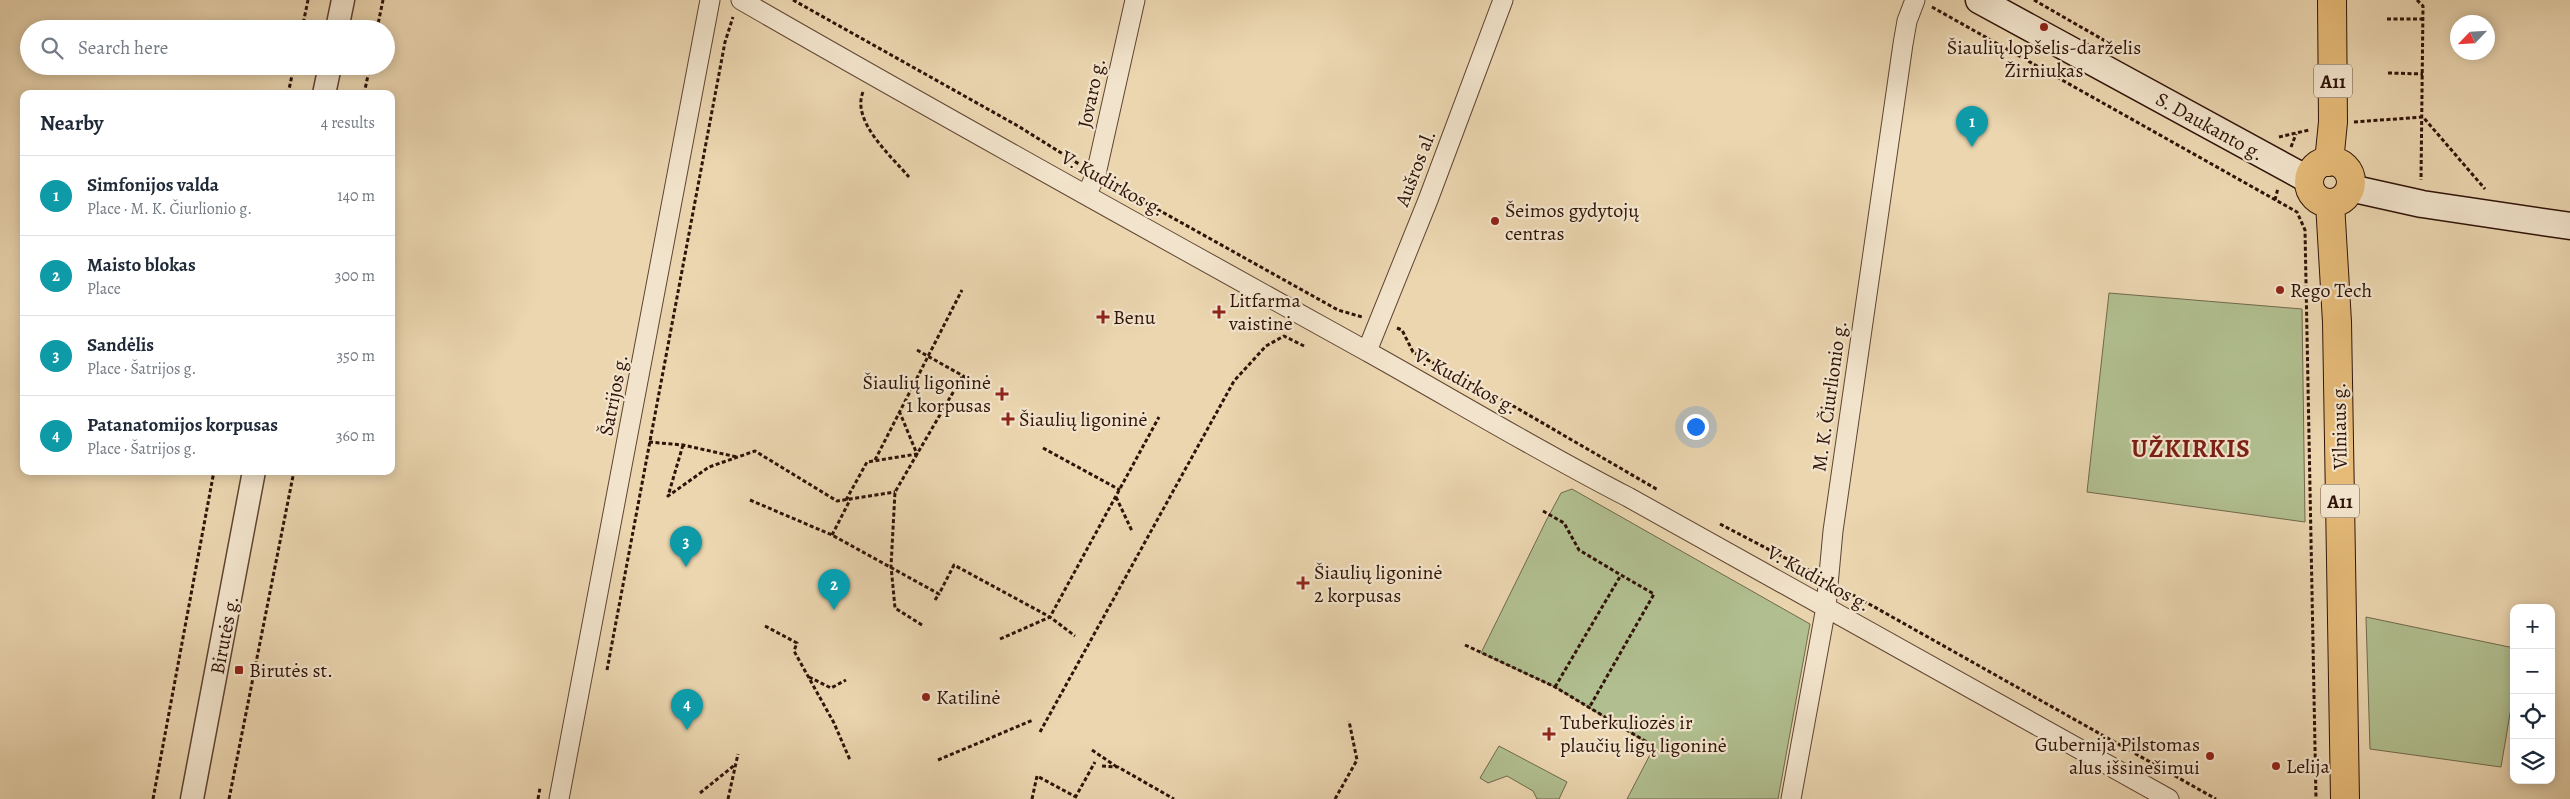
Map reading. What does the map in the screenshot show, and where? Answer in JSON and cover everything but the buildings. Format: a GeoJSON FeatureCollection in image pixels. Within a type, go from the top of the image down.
{"type":"FeatureCollection","features":[{"type":"Feature","properties":{"kind":"highway","name":"A11"},"geometry":{"type":"LineString","coordinates":[[2319,171],[2333,122],[2332,0]]}},
{"type":"Feature","properties":{"kind":"highway"},"geometry":{"type":"LineString","coordinates":[[2335,162],[2346,169],[2351,182],[2340,196],[2317,199],[2313,193],[2319,171],[2335,162]]}},
{"type":"Feature","properties":{"kind":"highway","name":"Vilniaus g."},"geometry":{"type":"LineString","coordinates":[[2340,196],[2337,322],[2345,799]]}},
{"type":"Feature","properties":{"kind":"main road","name":"S. Daukanto g."},"geometry":{"type":"LineString","coordinates":[[1979,0],[2319,171]]}},
{"type":"Feature","properties":{"kind":"main road"},"geometry":{"type":"LineString","coordinates":[[2340,196],[2422,204],[2570,226]]}},
{"type":"Feature","properties":{"kind":"street"},"geometry":{"type":"LineString","coordinates":[[339,20],[343,0]]}},
{"type":"Feature","properties":{"kind":"street","name":"Šatrijos g."},"geometry":{"type":"LineString","coordinates":[[559,799],[710,0]]}},
{"type":"Feature","properties":{"kind":"street","name":"Jovaro g."},"geometry":{"type":"LineString","coordinates":[[1087,194],[1096,174],[1135,0]]}},
{"type":"Feature","properties":{"kind":"street","name":"Aušros al."},"geometry":{"type":"LineString","coordinates":[[1367,352],[1428,200],[1503,0]]}},
{"type":"Feature","properties":{"kind":"street","name":"M. K. Čiurlionio g."},"geometry":{"type":"LineString","coordinates":[[1791,799],[1826,607],[1836,513],[1907,21],[1922,2]]}},
{"type":"Feature","properties":{"kind":"street","name":"V. Kudirkos g."},"geometry":{"type":"LineString","coordinates":[[739,4],[871,74],[1087,194],[1529,442],[1573,469],[1826,607],[2169,799]]}},
{"type":"Feature","properties":{"kind":"street"},"geometry":{"type":"LineString","coordinates":[[325,90],[328,75]]}},
{"type":"Feature","properties":{"kind":"street","name":"Birutės g."},"geometry":{"type":"LineString","coordinates":[[192,799],[253,475]]}},
{"type":"Feature","properties":{"kind":"path"},"geometry":{"type":"LineString","coordinates":[[304,20],[308,0]]}},
{"type":"Feature","properties":{"kind":"path"},"geometry":{"type":"LineString","coordinates":[[379,20],[382,0]]}},
{"type":"Feature","properties":{"kind":"path"},"geometry":{"type":"LineString","coordinates":[[793,0],[1018,126],[1096,174],[1338,310],[1402,330],[1413,352],[1515,407],[1662,492]]}},
{"type":"Feature","properties":{"kind":"path"},"geometry":{"type":"LineString","coordinates":[[2417,0],[2423,6],[2421,180]]}},
{"type":"Feature","properties":{"kind":"path"},"geometry":{"type":"LineString","coordinates":[[1922,2],[2297,212],[2305,230],[2309,338],[2316,799]]}},
{"type":"Feature","properties":{"kind":"path"},"geometry":{"type":"LineString","coordinates":[[607,670],[725,42],[739,4]]}},
{"type":"Feature","properties":{"kind":"path"},"geometry":{"type":"LineString","coordinates":[[2387,18],[2423,19]]}},
{"type":"Feature","properties":{"kind":"path"},"geometry":{"type":"LineString","coordinates":[[2388,73],[2423,74]]}},
{"type":"Feature","properties":{"kind":"path"},"geometry":{"type":"LineString","coordinates":[[871,74],[861,97],[860,107],[865,124],[909,177]]}},
{"type":"Feature","properties":{"kind":"path"},"geometry":{"type":"LineString","coordinates":[[289,90],[292,75]]}},
{"type":"Feature","properties":{"kind":"path"},"geometry":{"type":"LineString","coordinates":[[365,90],[368,75]]}},
{"type":"Feature","properties":{"kind":"path"},"geometry":{"type":"LineString","coordinates":[[2277,137],[2333,122],[2423,117]]}},
{"type":"Feature","properties":{"kind":"path"},"geometry":{"type":"LineString","coordinates":[[2423,117],[2486,189]]}},
{"type":"Feature","properties":{"kind":"path"},"geometry":{"type":"LineString","coordinates":[[875,460],[930,358],[962,290]]}},
{"type":"Feature","properties":{"kind":"path"},"geometry":{"type":"LineString","coordinates":[[1040,732],[1234,381],[1266,346],[1284,336],[1304,346]]}},
{"type":"Feature","properties":{"kind":"path"},"geometry":{"type":"LineString","coordinates":[[917,350],[980,386]]}},
{"type":"Feature","properties":{"kind":"path"},"geometry":{"type":"LineString","coordinates":[[922,625],[895,608],[891,566],[894,492],[962,376]]}},
{"type":"Feature","properties":{"kind":"path"},"geometry":{"type":"LineString","coordinates":[[900,413],[917,454]]}},
{"type":"Feature","properties":{"kind":"path"},"geometry":{"type":"LineString","coordinates":[[1000,639],[1050,617],[1159,417]]}},
{"type":"Feature","properties":{"kind":"path"},"geometry":{"type":"LineString","coordinates":[[628,440],[682,445],[737,458]]}},
{"type":"Feature","properties":{"kind":"path"},"geometry":{"type":"LineString","coordinates":[[682,445],[668,496],[709,467],[755,450],[837,501],[894,492]]}},
{"type":"Feature","properties":{"kind":"path"},"geometry":{"type":"LineString","coordinates":[[1043,448],[1120,490]]}},
{"type":"Feature","properties":{"kind":"path"},"geometry":{"type":"LineString","coordinates":[[845,500],[867,462],[917,454]]}},
{"type":"Feature","properties":{"kind":"path"},"geometry":{"type":"LineString","coordinates":[[153,799],[213,475]]}},
{"type":"Feature","properties":{"kind":"path"},"geometry":{"type":"LineString","coordinates":[[229,799],[293,475]]}},
{"type":"Feature","properties":{"kind":"path"},"geometry":{"type":"LineString","coordinates":[[1116,497],[1132,531]]}},
{"type":"Feature","properties":{"kind":"path"},"geometry":{"type":"LineString","coordinates":[[750,500],[832,535],[891,566],[938,594]]}},
{"type":"Feature","properties":{"kind":"path"},"geometry":{"type":"LineString","coordinates":[[832,535],[851,500]]}},
{"type":"Feature","properties":{"kind":"path"},"geometry":{"type":"LineString","coordinates":[[1543,511],[1564,523],[1579,550],[1654,594],[1589,708]]}},
{"type":"Feature","properties":{"kind":"path"},"geometry":{"type":"LineString","coordinates":[[1711,520],[1828,581],[2216,799]]}},
{"type":"Feature","properties":{"kind":"path"},"geometry":{"type":"LineString","coordinates":[[935,600],[954,565],[1050,617],[1076,636]]}},
{"type":"Feature","properties":{"kind":"path"},"geometry":{"type":"LineString","coordinates":[[1555,687],[1620,575]]}},
{"type":"Feature","properties":{"kind":"path"},"geometry":{"type":"LineString","coordinates":[[765,626],[797,643],[794,651],[834,723],[850,760]]}},
{"type":"Feature","properties":{"kind":"path"},"geometry":{"type":"LineString","coordinates":[[1465,644],[1555,687],[1655,748]]}},
{"type":"Feature","properties":{"kind":"path"},"geometry":{"type":"LineString","coordinates":[[808,677],[831,688],[846,680]]}},
{"type":"Feature","properties":{"kind":"path"},"geometry":{"type":"LineString","coordinates":[[938,760],[1033,720]]}},
{"type":"Feature","properties":{"kind":"path"},"geometry":{"type":"LineString","coordinates":[[1335,799],[1358,760],[1349,721]]}},
{"type":"Feature","properties":{"kind":"path"},"geometry":{"type":"LineString","coordinates":[[1092,750],[1174,799]]}},
{"type":"Feature","properties":{"kind":"path"},"geometry":{"type":"LineString","coordinates":[[728,799],[738,754]]}},
{"type":"Feature","properties":{"kind":"path"},"geometry":{"type":"LineString","coordinates":[[1032,799],[1037,776],[1075,798],[1095,762]]}},
{"type":"Feature","properties":{"kind":"path"},"geometry":{"type":"LineString","coordinates":[[700,793],[736,764]]}},
{"type":"Feature","properties":{"kind":"path"},"geometry":{"type":"LineString","coordinates":[[1102,766],[1118,767]]}},
{"type":"Feature","properties":{"kind":"green space"},"geometry":{"type":"Polygon","coordinates":[[[2109,293],[2302,309],[2305,522],[2087,492],[2109,293]]]}},
{"type":"Feature","properties":{"kind":"green space"},"geometry":{"type":"Polygon","coordinates":[[[1572,489],[1810,624],[1778,799],[1627,799],[1654,747],[1555,687],[1481,653],[1561,493],[1572,489]]]}},
{"type":"Feature","properties":{"kind":"green space"},"geometry":{"type":"Polygon","coordinates":[[[2366,617],[2510,647],[2510,714],[2501,767],[2370,749],[2366,617]]]}},
{"type":"Feature","properties":{"kind":"green space"},"geometry":{"type":"Polygon","coordinates":[[[1499,746],[1567,782],[1559,799],[1537,799],[1533,791],[1507,776],[1488,783],[1480,778],[1499,746]]]}},
{"type":"Feature","properties":{"kind":"place","name":"Šiaulių lopšelis-darželis Žirniukas"},"geometry":{"type":"Point","coordinates":[2044,27]}},
{"type":"Feature","properties":{"kind":"place","name":"Simfonijos valda"},"geometry":{"type":"Point","coordinates":[1972,147]}},
{"type":"Feature","properties":{"kind":"place","name":"Šeimos gydytojų centras"},"geometry":{"type":"Point","coordinates":[1495,221]}},
{"type":"Feature","properties":{"kind":"place","name":"Rego Tech"},"geometry":{"type":"Point","coordinates":[2280,290]}},
{"type":"Feature","properties":{"kind":"place","name":"Litfarma vaistinė"},"geometry":{"type":"Point","coordinates":[1219,312]}},
{"type":"Feature","properties":{"kind":"place","name":"Benu"},"geometry":{"type":"Point","coordinates":[1103,317]}},
{"type":"Feature","properties":{"kind":"place","name":"Šiaulių ligoninė 1 korpusas"},"geometry":{"type":"Point","coordinates":[1002,394]}},
{"type":"Feature","properties":{"kind":"place","name":"Šiaulių ligoninė"},"geometry":{"type":"Point","coordinates":[1008,419]}},
{"type":"Feature","properties":{"kind":"place","name":"Sandėlis"},"geometry":{"type":"Point","coordinates":[686,567]}},
{"type":"Feature","properties":{"kind":"place","name":"Šiaulių ligoninė 2 korpusas"},"geometry":{"type":"Point","coordinates":[1303,583]}},
{"type":"Feature","properties":{"kind":"place","name":"Maisto blokas"},"geometry":{"type":"Point","coordinates":[834,610]}},
{"type":"Feature","properties":{"kind":"place","name":"Birutės st."},"geometry":{"type":"Point","coordinates":[239,670]}},
{"type":"Feature","properties":{"kind":"place","name":"Katilinė"},"geometry":{"type":"Point","coordinates":[926,697]}},
{"type":"Feature","properties":{"kind":"place","name":"Patanatomijos korpusas"},"geometry":{"type":"Point","coordinates":[687,730]}},
{"type":"Feature","properties":{"kind":"place","name":"Tuberkuliozės ir plaučių ligų ligoninė"},"geometry":{"type":"Point","coordinates":[1549,734]}},
{"type":"Feature","properties":{"kind":"place","name":"Gubernija Pilstomas alus išsinešimui"},"geometry":{"type":"Point","coordinates":[2210,756]}},
{"type":"Feature","properties":{"kind":"place","name":"Lelija"},"geometry":{"type":"Point","coordinates":[2276,766]}},
{"type":"Feature","properties":{"kind":"district","name":"UŽKIRKIS"},"geometry":{"type":"Point","coordinates":[2191,448]}}]}
